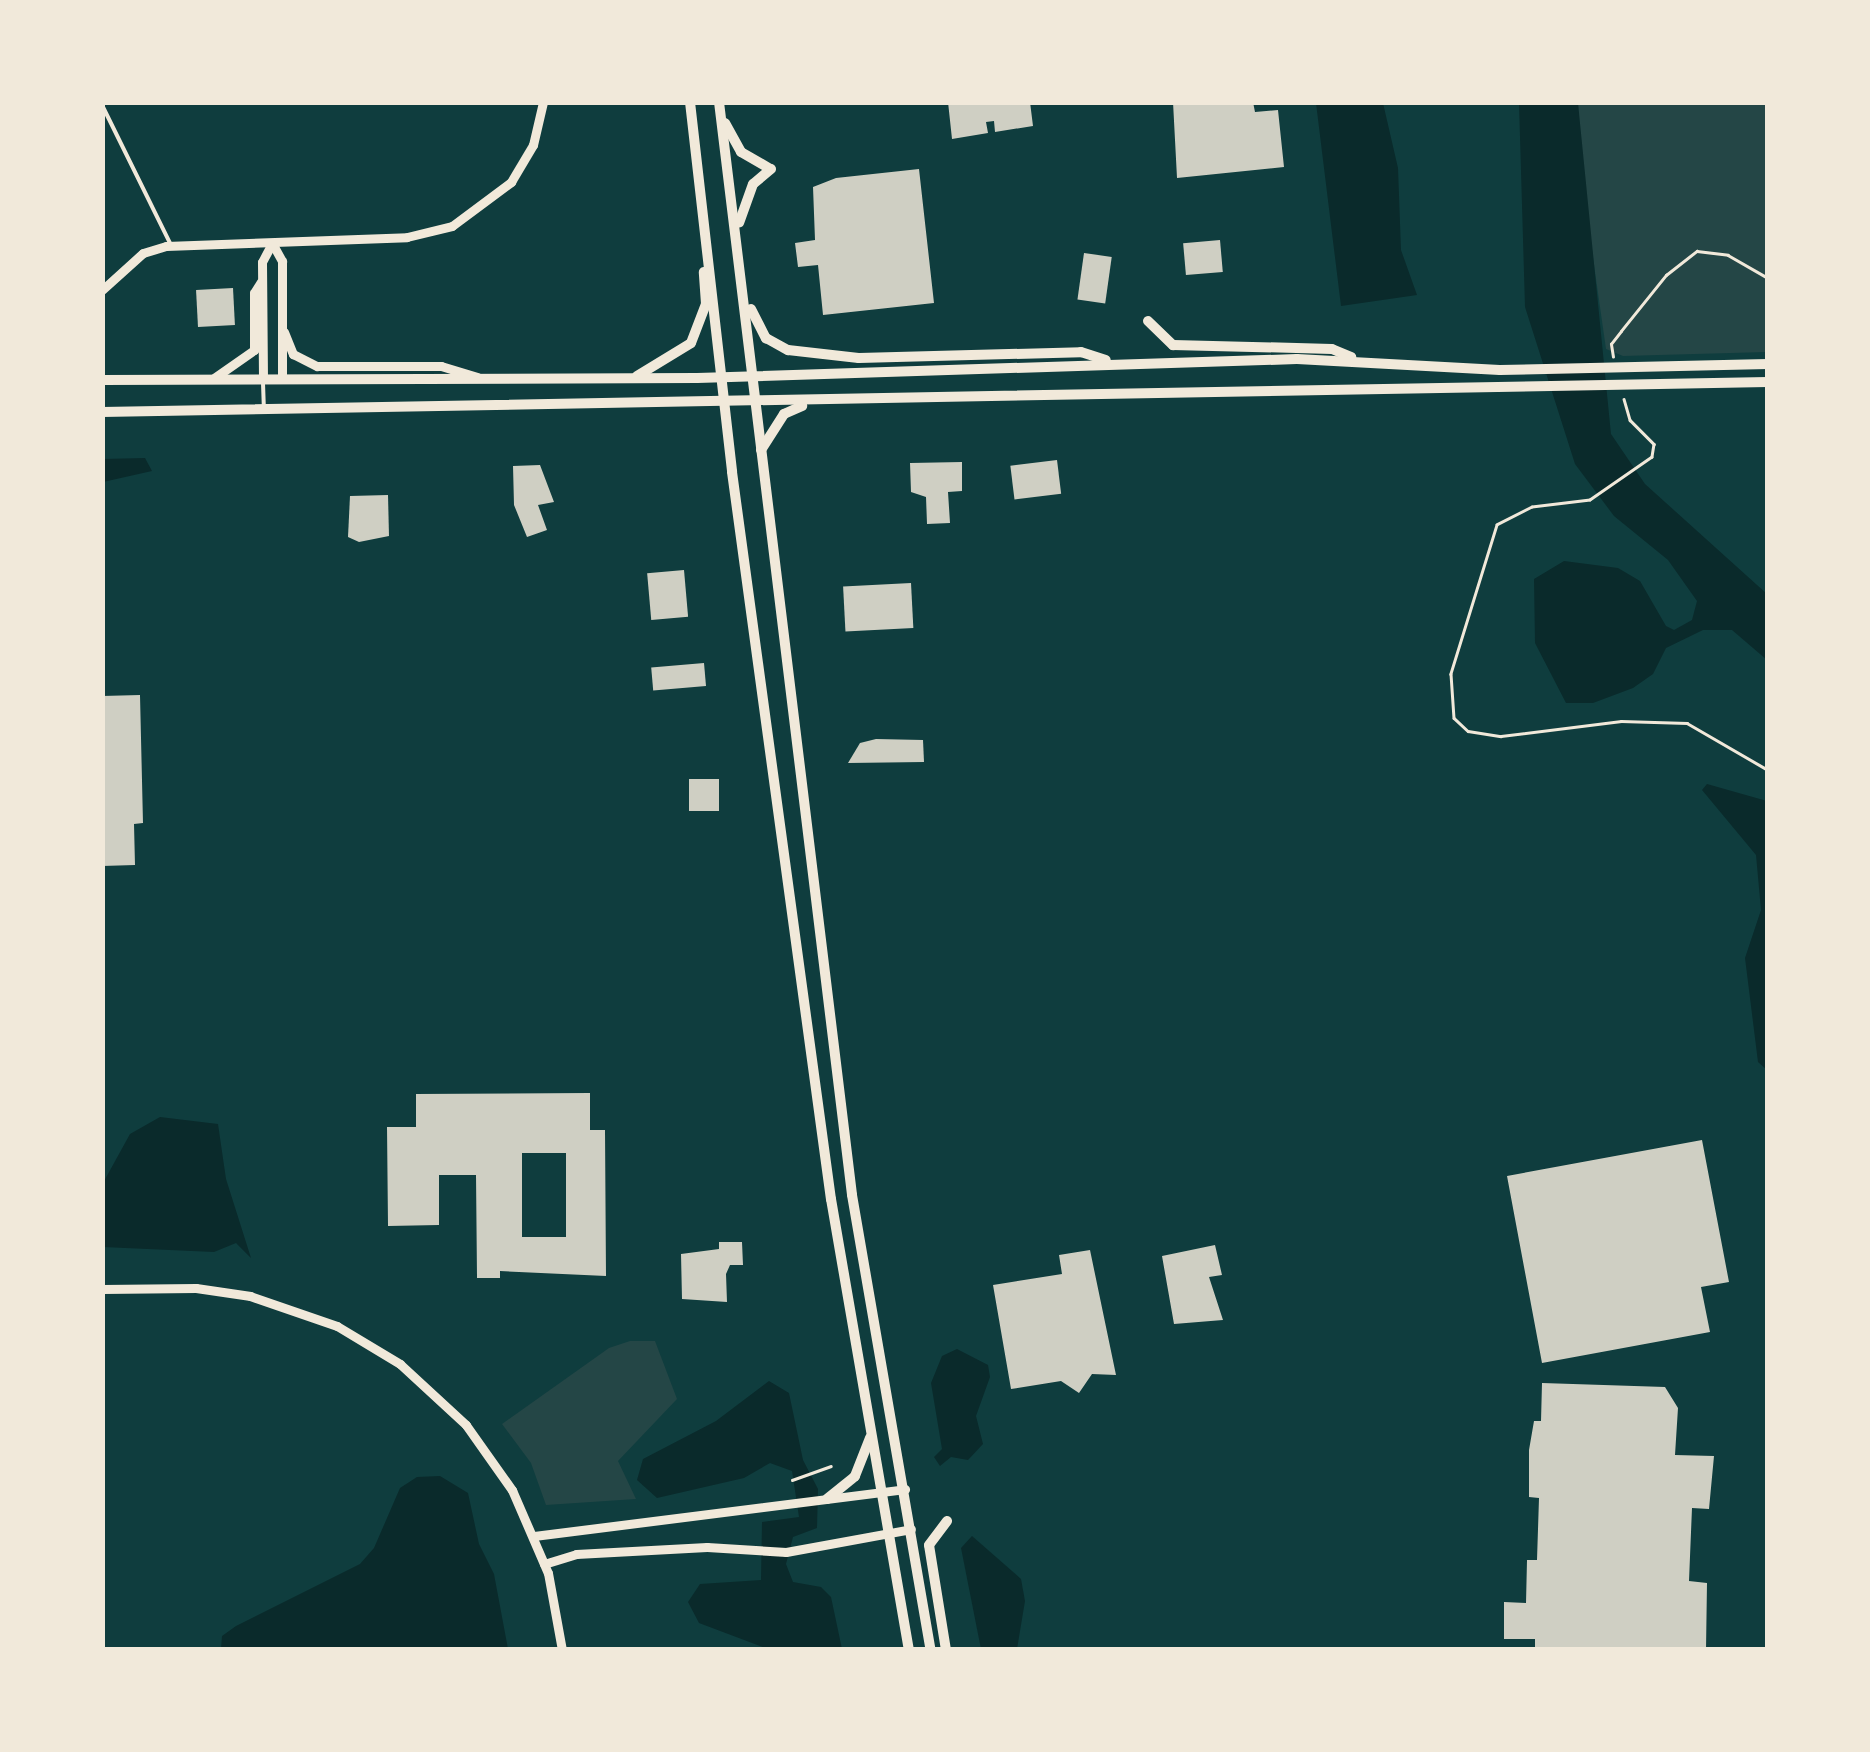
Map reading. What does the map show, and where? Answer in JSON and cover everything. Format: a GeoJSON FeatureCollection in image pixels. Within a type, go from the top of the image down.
{"type":"FeatureCollection","features":[{"type":"Feature","properties":{"kind":"main road"},"geometry":{"type":"LineString","coordinates":[[690,102],[725,406],[831,1198],[909,1650]]}},
{"type":"Feature","properties":{"kind":"main road"},"geometry":{"type":"LineString","coordinates":[[719,102],[738,228],[759,456],[852,1195],[931,1650]]}},
{"type":"Feature","properties":{"kind":"main road"},"geometry":{"type":"LineString","coordinates":[[722,118],[742,152],[771,169],[753,184],[738,228]]}},
{"type":"Feature","properties":{"kind":"main road"},"geometry":{"type":"LineString","coordinates":[[631,378],[688,347],[706,304],[696,156]]}},
{"type":"Feature","properties":{"kind":"main road"},"geometry":{"type":"LineString","coordinates":[[746,299],[766,338],[788,350],[859,358],[1080,352],[1116,363]]}},
{"type":"Feature","properties":{"kind":"main road"},"geometry":{"type":"LineString","coordinates":[[1148,321],[1173,346],[1332,348],[1357,359]]}},
{"type":"Feature","properties":{"kind":"main road"},"geometry":{"type":"LineString","coordinates":[[102,380],[631,378],[1357,359],[1500,370],[1768,364]]}},
{"type":"Feature","properties":{"kind":"main road"},"geometry":{"type":"LineString","coordinates":[[102,412],[725,406],[1153,390],[1502,390],[1768,382]]}},
{"type":"Feature","properties":{"kind":"main road"},"geometry":{"type":"LineString","coordinates":[[759,456],[784,414],[807,403]]}},
{"type":"Feature","properties":{"kind":"main road"},"geometry":{"type":"LineString","coordinates":[[825,1500],[856,1476],[871,1432]]}},
{"type":"Feature","properties":{"kind":"main road"},"geometry":{"type":"LineString","coordinates":[[946,1650],[929,1545],[947,1521]]}},
{"type":"Feature","properties":{"kind":"street"},"geometry":{"type":"LineString","coordinates":[[102,290],[143,254],[171,246],[423,235],[466,220],[518,171],[543,102]]}},
{"type":"Feature","properties":{"kind":"street"},"geometry":{"type":"LineString","coordinates":[[263,378],[262,262],[272,242]]}},
{"type":"Feature","properties":{"kind":"street"},"geometry":{"type":"LineString","coordinates":[[272,242],[282,261],[282,378]]}},
{"type":"Feature","properties":{"kind":"street"},"geometry":{"type":"LineString","coordinates":[[213,379],[254,350],[254,293],[262,280]]}},
{"type":"Feature","properties":{"kind":"street"},"geometry":{"type":"LineString","coordinates":[[284,332],[294,354],[317,366],[441,366],[480,378]]}},
{"type":"Feature","properties":{"kind":"street"},"geometry":{"type":"LineString","coordinates":[[102,1289],[196,1288],[250,1296],[303,1312],[374,1347],[466,1426],[512,1490],[544,1564],[562,1650]]}},
{"type":"Feature","properties":{"kind":"street"},"geometry":{"type":"LineString","coordinates":[[534,1536],[905,1489]]}},
{"type":"Feature","properties":{"kind":"street"},"geometry":{"type":"LineString","coordinates":[[544,1564],[576,1554],[707,1547],[760,1552],[796,1550],[911,1529]]}},
{"type":"Feature","properties":{"kind":"lane"},"geometry":{"type":"LineString","coordinates":[[102,105],[171,246]]}},
{"type":"Feature","properties":{"kind":"lane"},"geometry":{"type":"LineString","coordinates":[[263,378],[264,410]]}},
{"type":"Feature","properties":{"kind":"path"},"geometry":{"type":"LineString","coordinates":[[1617,372],[1611,344],[1682,259],[1713,250],[1768,278]]}},
{"type":"Feature","properties":{"kind":"path"},"geometry":{"type":"LineString","coordinates":[[1622,390],[1627,415],[1654,444],[1644,465],[1590,500],[1532,507],[1497,525],[1451,674],[1454,718],[1468,731],[1501,736],[1621,721],[1688,723],[1768,770]]}},
{"type":"Feature","properties":{"kind":"path"},"geometry":{"type":"LineString","coordinates":[[792,1480],[832,1466]]}},
{"type":"Feature","properties":{"kind":"shaded area"},"geometry":{"type":"Polygon","coordinates":[[[1316,103],[1383,103],[1398,168],[1401,250],[1417,295],[1341,306],[1316,103]]]}},
{"type":"Feature","properties":{"kind":"shaded area"},"geometry":{"type":"Polygon","coordinates":[[[1519,103],[1578,103],[1611,434],[1645,484],[1767,594],[1767,660],[1732,630],[1703,630],[1666,648],[1653,674],[1633,688],[1593,703],[1566,703],[1535,643],[1534,579],[1564,561],[1618,568],[1640,581],[1666,626],[1674,630],[1692,620],[1697,601],[1668,560],[1614,516],[1575,464],[1525,307],[1519,103]]]}},
{"type":"Feature","properties":{"kind":"shaded area"},"geometry":{"type":"Polygon","coordinates":[[[1578,103],[1767,103],[1767,352],[1623,356],[1606,349],[1581,174],[1578,103]]]}},
{"type":"Feature","properties":{"kind":"shaded area"},"geometry":{"type":"Polygon","coordinates":[[[145,458],[152,471],[103,482],[103,459],[145,458]]]}},
{"type":"Feature","properties":{"kind":"shaded area"},"geometry":{"type":"Polygon","coordinates":[[[1707,784],[1767,801],[1767,1070],[1758,1062],[1745,958],[1761,910],[1756,855],[1702,790],[1707,784]]]}},
{"type":"Feature","properties":{"kind":"shaded area"},"geometry":{"type":"Polygon","coordinates":[[[160,1117],[218,1124],[226,1179],[251,1258],[236,1243],[214,1252],[103,1247],[103,1183],[130,1134],[160,1117]]]}},
{"type":"Feature","properties":{"kind":"shaded area"},"geometry":{"type":"Polygon","coordinates":[[[630,1341],[655,1341],[677,1399],[618,1461],[636,1499],[546,1505],[531,1463],[502,1424],[609,1348],[630,1341]]]}},
{"type":"Feature","properties":{"kind":"shaded area"},"geometry":{"type":"Polygon","coordinates":[[[957,1349],[988,1365],[990,1377],[976,1416],[983,1444],[968,1460],[951,1457],[940,1466],[934,1457],[942,1449],[931,1383],[942,1356],[957,1349]]]}},
{"type":"Feature","properties":{"kind":"shaded area"},"geometry":{"type":"Polygon","coordinates":[[[769,1381],[789,1393],[803,1460],[818,1489],[817,1528],[793,1537],[786,1564],[793,1582],[821,1587],[831,1597],[842,1649],[768,1649],[699,1623],[688,1602],[700,1584],[761,1580],[762,1522],[799,1517],[792,1471],[770,1463],[744,1478],[657,1498],[637,1480],[643,1459],[716,1421],[769,1381]]]}},
{"type":"Feature","properties":{"kind":"shaded area"},"geometry":{"type":"Polygon","coordinates":[[[440,1476],[468,1493],[479,1544],[494,1574],[508,1649],[221,1649],[222,1636],[236,1626],[360,1564],[374,1548],[400,1488],[417,1477],[440,1476]]]}},
{"type":"Feature","properties":{"kind":"shaded area"},"geometry":{"type":"Polygon","coordinates":[[[972,1536],[1021,1579],[1025,1601],[1017,1649],[981,1649],[961,1548],[972,1536]]]}},
{"type":"Feature","properties":{"kind":"building"},"geometry":{"type":"Polygon","coordinates":[[[948,102],[1030,102],[1033,126],[995,132],[994,121],[986,122],[988,133],[952,139],[948,102]]]}},
{"type":"Feature","properties":{"kind":"building"},"geometry":{"type":"Polygon","coordinates":[[[1173,102],[1253,102],[1255,112],[1278,110],[1284,167],[1177,178],[1173,102]]]}},
{"type":"Feature","properties":{"kind":"building"},"geometry":{"type":"Polygon","coordinates":[[[919,169],[934,303],[823,315],[818,265],[798,267],[795,243],[815,240],[813,187],[836,178],[919,169]]]}},
{"type":"Feature","properties":{"kind":"building"},"geometry":{"type":"Polygon","coordinates":[[[1220,240],[1223,272],[1186,275],[1183,243],[1220,240]]]}},
{"type":"Feature","properties":{"kind":"building"},"geometry":{"type":"Polygon","coordinates":[[[1084,253],[1112,257],[1105,303],[1077,300],[1084,253]]]}},
{"type":"Feature","properties":{"kind":"building"},"geometry":{"type":"Polygon","coordinates":[[[233,288],[235,325],[198,327],[196,290],[233,288]]]}},
{"type":"Feature","properties":{"kind":"building"},"geometry":{"type":"Polygon","coordinates":[[[1057,460],[1061,494],[1014,499],[1010,466],[1057,460]]]}},
{"type":"Feature","properties":{"kind":"building"},"geometry":{"type":"Polygon","coordinates":[[[962,462],[962,491],[948,492],[950,523],[927,524],[926,497],[911,492],[910,463],[962,462]]]}},
{"type":"Feature","properties":{"kind":"building"},"geometry":{"type":"Polygon","coordinates":[[[540,465],[554,502],[538,505],[547,530],[527,537],[514,505],[513,466],[540,465]]]}},
{"type":"Feature","properties":{"kind":"building"},"geometry":{"type":"Polygon","coordinates":[[[388,495],[389,536],[359,542],[348,537],[350,496],[388,495]]]}},
{"type":"Feature","properties":{"kind":"building"},"geometry":{"type":"Polygon","coordinates":[[[684,570],[688,617],[651,620],[647,573],[684,570]]]}},
{"type":"Feature","properties":{"kind":"building"},"geometry":{"type":"Polygon","coordinates":[[[911,583],[913,628],[845,631],[843,587],[911,583]]]}},
{"type":"Feature","properties":{"kind":"building"},"geometry":{"type":"Polygon","coordinates":[[[704,663],[706,686],[653,691],[651,668],[704,663]]]}},
{"type":"Feature","properties":{"kind":"building"},"geometry":{"type":"Polygon","coordinates":[[[140,695],[143,823],[134,824],[135,865],[102,866],[102,696],[140,695]]]}},
{"type":"Feature","properties":{"kind":"building"},"geometry":{"type":"Polygon","coordinates":[[[876,739],[923,740],[924,762],[848,763],[860,743],[876,739]]]}},
{"type":"Feature","properties":{"kind":"building"},"geometry":{"type":"Polygon","coordinates":[[[689,779],[719,779],[719,811],[689,811],[689,779]]]}},
{"type":"Feature","properties":{"kind":"building"},"geometry":{"type":"Polygon","coordinates":[[[590,1093],[590,1130],[605,1130],[606,1276],[500,1271],[500,1278],[477,1278],[476,1175],[439,1175],[439,1225],[388,1226],[387,1127],[416,1127],[416,1094],[590,1093]],[[522,1153],[522,1237],[566,1237],[566,1153],[522,1153]]]}},
{"type":"Feature","properties":{"kind":"building"},"geometry":{"type":"Polygon","coordinates":[[[1702,1140],[1729,1282],[1701,1287],[1710,1332],[1542,1363],[1507,1176],[1702,1140]]]}},
{"type":"Feature","properties":{"kind":"building"},"geometry":{"type":"Polygon","coordinates":[[[719,1242],[742,1242],[743,1265],[730,1265],[726,1274],[727,1302],[682,1299],[681,1254],[719,1249],[719,1242]]]}},
{"type":"Feature","properties":{"kind":"building"},"geometry":{"type":"Polygon","coordinates":[[[1215,1245],[1222,1275],[1209,1277],[1223,1320],[1174,1324],[1162,1256],[1215,1245]]]}},
{"type":"Feature","properties":{"kind":"building"},"geometry":{"type":"Polygon","coordinates":[[[1090,1250],[1116,1375],[1092,1374],[1079,1393],[1061,1381],[1011,1389],[993,1285],[1062,1274],[1059,1255],[1090,1250]]]}},
{"type":"Feature","properties":{"kind":"building"},"geometry":{"type":"Polygon","coordinates":[[[1542,1383],[1665,1387],[1678,1408],[1675,1455],[1714,1456],[1709,1509],[1692,1508],[1689,1581],[1707,1583],[1706,1650],[1535,1650],[1535,1639],[1504,1639],[1504,1602],[1526,1603],[1527,1560],[1537,1560],[1539,1498],[1529,1497],[1529,1450],[1534,1421],[1541,1421],[1542,1383]]]}}]}
